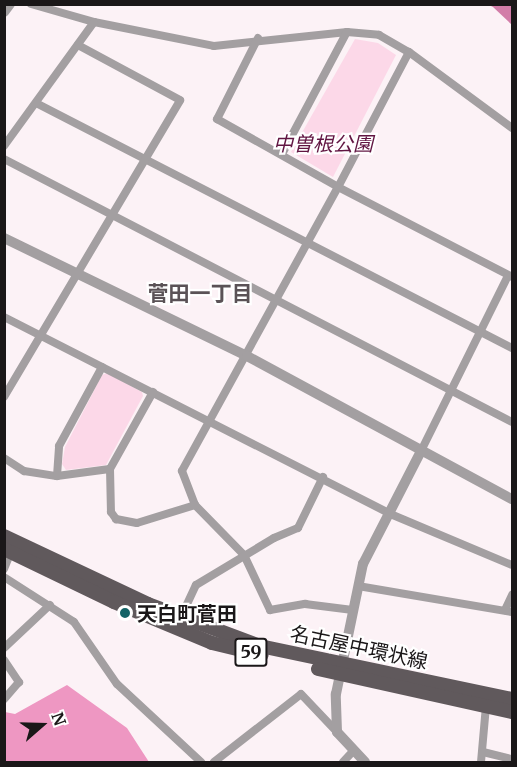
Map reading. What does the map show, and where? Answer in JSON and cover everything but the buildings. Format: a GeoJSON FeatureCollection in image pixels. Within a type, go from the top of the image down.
{"type":"FeatureCollection","features":[{"type":"Feature","properties":{"kind":"main road","name":"名古屋中環状線"},"geometry":{"type":"LineString","coordinates":[[4,536],[181,617],[260,646],[341,669],[513,712]]}},
{"type":"Feature","properties":{"kind":"main road","name":"名古屋中環状線"},"geometry":{"type":"LineString","coordinates":[[8,551],[114,602],[212,643],[341,669],[513,699]]}},
{"type":"Feature","properties":{"kind":"street"},"geometry":{"type":"LineString","coordinates":[[4,12],[10,4]]}},
{"type":"Feature","properties":{"kind":"street"},"geometry":{"type":"LineString","coordinates":[[31,4],[94,22],[214,46],[258,38],[347,32],[379,36],[409,52],[513,128]]}},
{"type":"Feature","properties":{"kind":"street"},"geometry":{"type":"LineString","coordinates":[[4,146],[94,22]]}},
{"type":"Feature","properties":{"kind":"street"},"geometry":{"type":"LineString","coordinates":[[282,154],[347,32]]}},
{"type":"Feature","properties":{"kind":"street"},"geometry":{"type":"LineString","coordinates":[[258,38],[217,119],[338,187],[510,277],[449,389],[421,451],[363,564],[336,694],[337,732]]}},
{"type":"Feature","properties":{"kind":"street"},"geometry":{"type":"LineString","coordinates":[[4,397],[7,385],[40,336],[180,100],[78,45]]}},
{"type":"Feature","properties":{"kind":"street"},"geometry":{"type":"LineString","coordinates":[[353,610],[305,604],[270,610],[244,555],[195,505],[182,471],[207,420],[247,356],[309,242],[409,52]]}},
{"type":"Feature","properties":{"kind":"street"},"geometry":{"type":"LineString","coordinates":[[36,103],[513,348]]}},
{"type":"Feature","properties":{"kind":"street"},"geometry":{"type":"LineString","coordinates":[[4,159],[513,422]]}},
{"type":"Feature","properties":{"kind":"street"},"geometry":{"type":"LineString","coordinates":[[4,238],[75,275],[247,356],[513,499]]}},
{"type":"Feature","properties":{"kind":"street"},"geometry":{"type":"LineString","coordinates":[[4,317],[323,477],[388,513],[513,565]]}},
{"type":"Feature","properties":{"kind":"street"},"geometry":{"type":"LineString","coordinates":[[57,476],[59,446],[102,367]]}},
{"type":"Feature","properties":{"kind":"street"},"geometry":{"type":"LineString","coordinates":[[153,392],[110,469],[111,512],[116,519],[137,523],[195,505]]}},
{"type":"Feature","properties":{"kind":"street"},"geometry":{"type":"LineString","coordinates":[[4,458],[24,471],[57,476],[110,469]]}},
{"type":"Feature","properties":{"kind":"street"},"geometry":{"type":"LineString","coordinates":[[181,617],[196,585],[244,555],[298,528],[323,477]]}},
{"type":"Feature","properties":{"kind":"street"},"geometry":{"type":"LineString","coordinates":[[4,568],[8,551]]}},
{"type":"Feature","properties":{"kind":"street"},"geometry":{"type":"LineString","coordinates":[[4,577],[74,622],[117,684],[201,762]]}},
{"type":"Feature","properties":{"kind":"street"},"geometry":{"type":"LineString","coordinates":[[358,586],[509,611],[513,596]]}},
{"type":"Feature","properties":{"kind":"street"},"geometry":{"type":"LineString","coordinates":[[4,648],[50,605]]}},
{"type":"Feature","properties":{"kind":"street"},"geometry":{"type":"LineString","coordinates":[[4,660],[19,682],[4,699]]}},
{"type":"Feature","properties":{"kind":"street"},"geometry":{"type":"LineString","coordinates":[[214,762],[301,694],[365,762]]}},
{"type":"Feature","properties":{"kind":"street"},"geometry":{"type":"LineString","coordinates":[[481,762],[486,706]]}},
{"type":"Feature","properties":{"kind":"street"},"geometry":{"type":"LineString","coordinates":[[343,762],[354,750]]}},
{"type":"Feature","properties":{"kind":"street"},"geometry":{"type":"LineString","coordinates":[[483,752],[513,759]]}},
{"type":"Feature","properties":{"kind":"green space","name":"中曽根公園"},"geometry":{"type":"Polygon","coordinates":[[[355,39],[378,43],[396,55],[333,177],[291,152],[355,39]]]}},
{"type":"Feature","properties":{"kind":"green space"},"geometry":{"type":"Polygon","coordinates":[[[107,373],[142,392],[143,396],[106,465],[66,470],[62,464],[65,447],[102,375],[107,373]]]}},
{"type":"Feature","properties":{"kind":"shaded area"},"geometry":{"type":"Polygon","coordinates":[[[489,5],[512,5],[512,25],[493,7],[489,5]]]}},
{"type":"Feature","properties":{"kind":"shaded area"},"geometry":{"type":"Polygon","coordinates":[[[67,685],[127,728],[149,762],[5,762],[5,712],[15,714],[67,685]]]}},
{"type":"Feature","properties":{"kind":"place","name":"天白町菅田"},"geometry":{"type":"Point","coordinates":[125,613]}},
{"type":"Feature","properties":{"kind":"district","name":"菅田一丁目"},"geometry":{"type":"Point","coordinates":[200,294]}}]}
